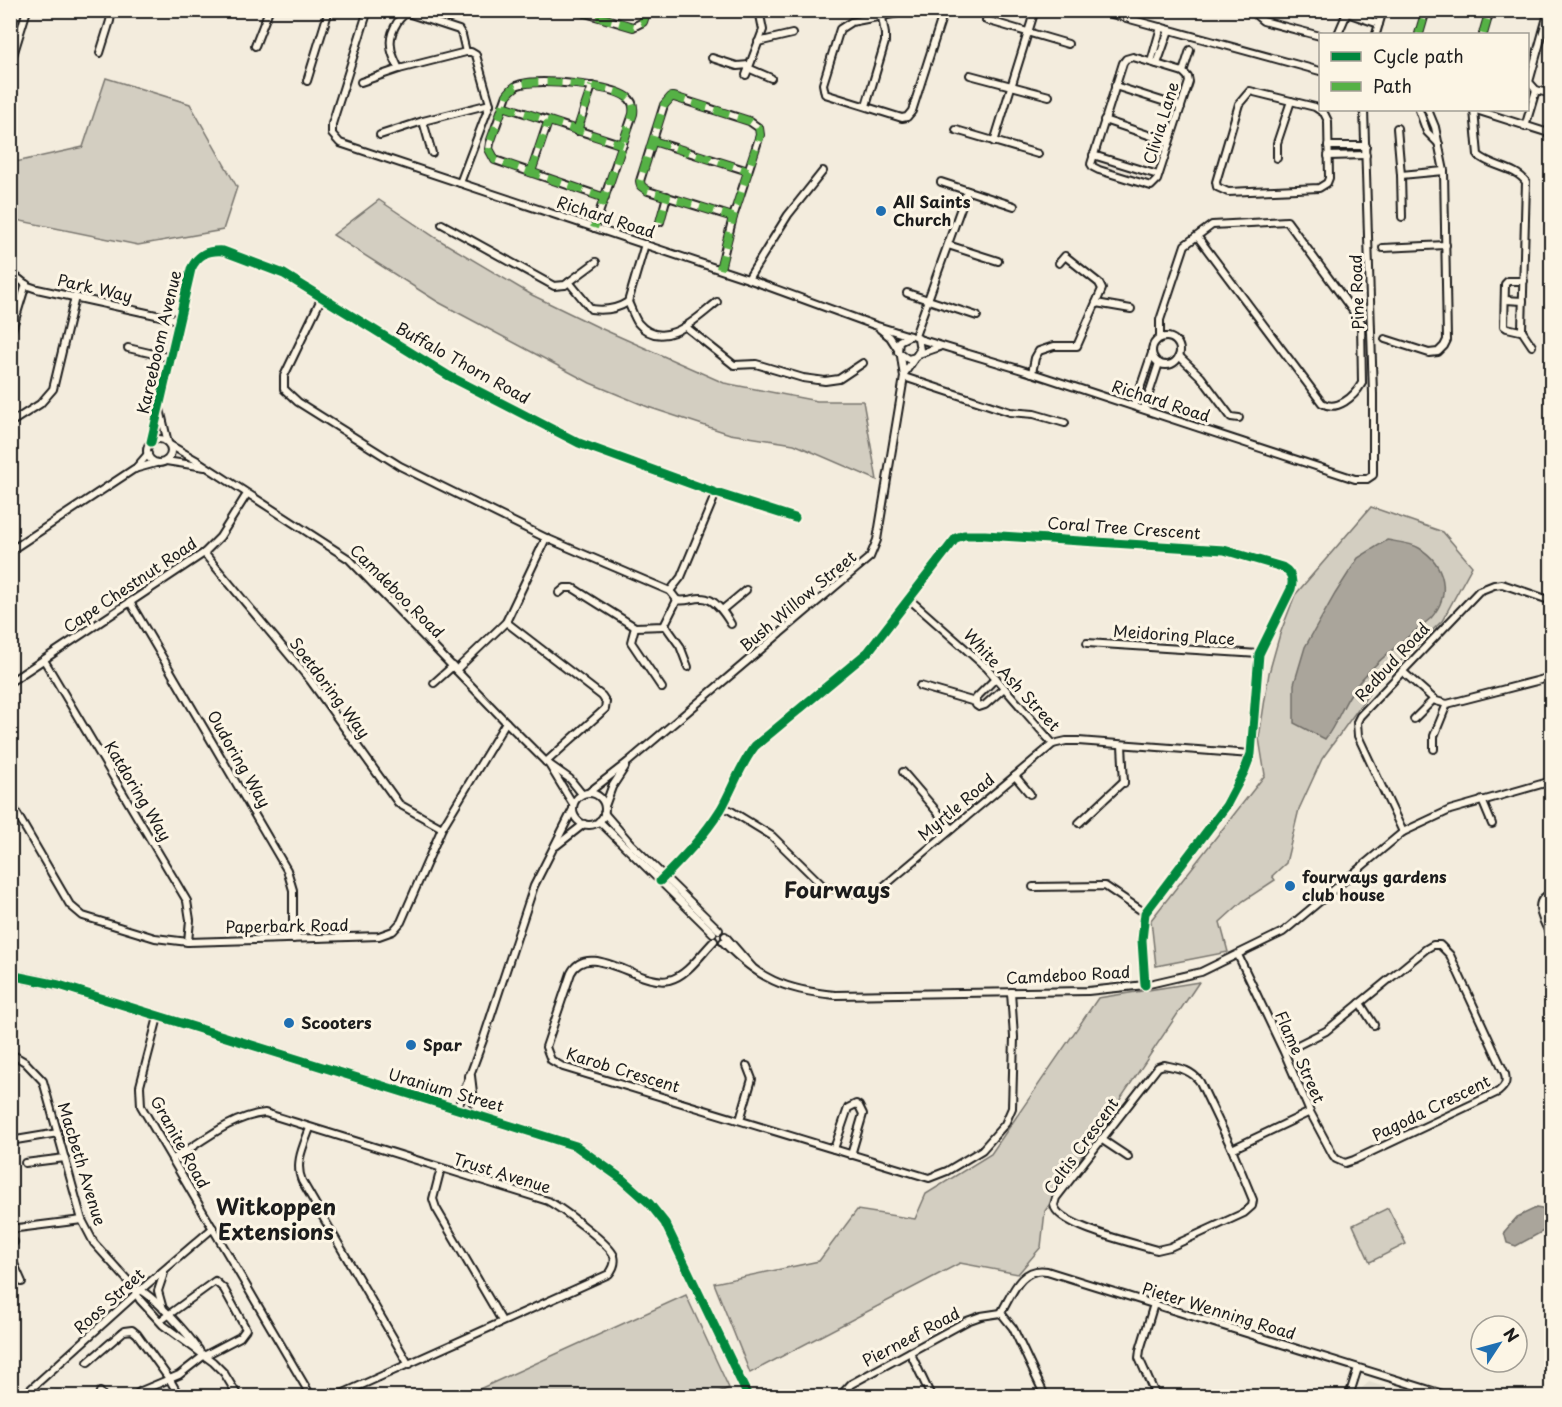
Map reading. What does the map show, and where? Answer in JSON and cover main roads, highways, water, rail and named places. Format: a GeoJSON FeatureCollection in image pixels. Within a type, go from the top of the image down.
{"type":"FeatureCollection","features":[{"type":"Feature","properties":{"kind":"place","name":"All Saints Church"},"geometry":{"type":"Point","coordinates":[881,211]}},
{"type":"Feature","properties":{"kind":"place","name":"fourways gardens club house"},"geometry":{"type":"Point","coordinates":[1290,886]}},
{"type":"Feature","properties":{"kind":"place","name":"Scooters"},"geometry":{"type":"Point","coordinates":[289,1023]}},
{"type":"Feature","properties":{"kind":"place","name":"Spar"},"geometry":{"type":"Point","coordinates":[411,1045]}},
{"type":"Feature","properties":{"kind":"district","name":"Fourways"},"geometry":{"type":"Point","coordinates":[837,890]}},
{"type":"Feature","properties":{"kind":"district","name":"Witkoppen Extensions"},"geometry":{"type":"Point","coordinates":[276,1220]}}]}
